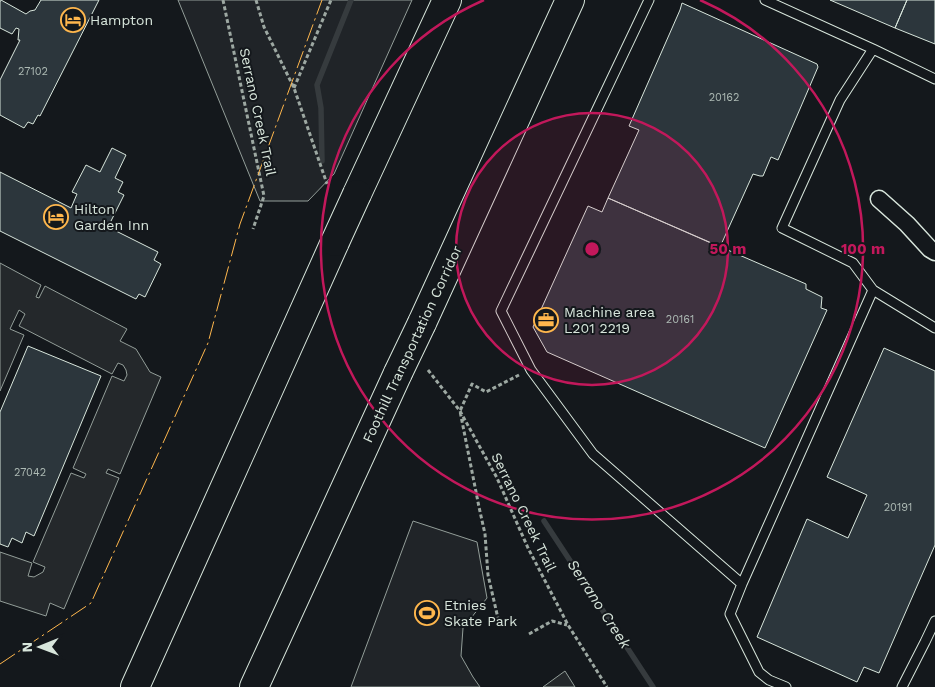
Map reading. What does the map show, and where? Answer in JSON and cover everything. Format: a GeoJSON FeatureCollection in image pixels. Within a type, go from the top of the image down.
{"type":"FeatureCollection","features":[{"type":"Feature","properties":{"kind":"highway"},"geometry":{"type":"LineString","coordinates":[[135,687],[335,242],[447,0]]}},
{"type":"Feature","properties":{"kind":"highway","name":"Foothill Transportation Corridor"},"geometry":{"type":"LineString","coordinates":[[254,687],[570,0]]}},
{"type":"Feature","properties":{"kind":"street"},"geometry":{"type":"LineString","coordinates":[[878,199],[935,252]]}},
{"type":"Feature","properties":{"kind":"lane"},"geometry":{"type":"LineString","coordinates":[[649,0],[501,311],[531,370],[593,454],[742,584]]}},
{"type":"Feature","properties":{"kind":"lane"},"geometry":{"type":"LineString","coordinates":[[765,0],[935,79]]}},
{"type":"Feature","properties":{"kind":"lane"},"geometry":{"type":"LineString","coordinates":[[873,49],[840,100],[782,228],[854,263],[873,290],[935,328]]}},
{"type":"Feature","properties":{"kind":"lane"},"geometry":{"type":"LineString","coordinates":[[786,687],[769,680],[759,672],[730,614],[873,290]]}},
{"type":"Feature","properties":{"kind":"lane"},"geometry":{"type":"LineString","coordinates":[[902,687],[935,620]]}},
{"type":"Feature","properties":{"kind":"path","name":"Serrano Creek Trail"},"geometry":{"type":"LineString","coordinates":[[223,0],[264,196],[253,228]]}},
{"type":"Feature","properties":{"kind":"path","name":"Serrano Creek Trail"},"geometry":{"type":"LineString","coordinates":[[256,0],[264,27],[294,88],[327,184]]}},
{"type":"Feature","properties":{"kind":"path"},"geometry":{"type":"LineString","coordinates":[[294,88],[331,0]]}},
{"type":"Feature","properties":{"kind":"path","name":"Serrano Creek Trail"},"geometry":{"type":"LineString","coordinates":[[428,370],[460,410],[497,478],[528,548],[568,625],[607,687]]}},
{"type":"Feature","properties":{"kind":"path"},"geometry":{"type":"LineString","coordinates":[[460,410],[472,384],[486,392],[531,370]]}},
{"type":"Feature","properties":{"kind":"path","name":"Serrano Creek Trail"},"geometry":{"type":"LineString","coordinates":[[460,410],[485,534],[488,575],[500,627]]}},
{"type":"Feature","properties":{"kind":"path"},"geometry":{"type":"LineString","coordinates":[[529,634],[552,621],[568,625]]}},
{"type":"Feature","properties":{"kind":"shaded area"},"geometry":{"type":"Polygon","coordinates":[[[178,0],[412,0],[334,174],[308,201],[260,201],[178,0]]]}},
{"type":"Feature","properties":{"kind":"shaded area"},"geometry":{"type":"Polygon","coordinates":[[[0,263],[41,285],[36,297],[39,298],[45,286],[127,329],[120,341],[136,349],[150,372],[161,377],[120,474],[108,469],[106,473],[119,478],[64,609],[50,603],[46,616],[0,601],[0,552],[32,563],[28,576],[34,577],[43,572],[45,567],[33,562],[71,473],[84,478],[86,474],[73,468],[112,376],[124,381],[127,375],[123,365],[118,363],[112,374],[19,326],[25,314],[19,310],[10,329],[24,335],[0,391],[0,263]]]}},
{"type":"Feature","properties":{"kind":"shaded area","name":"Etnies Skate Park"},"geometry":{"type":"Polygon","coordinates":[[[413,521],[477,542],[487,598],[463,628],[461,656],[480,687],[351,687],[413,521]]]}},
{"type":"Feature","properties":{"kind":"shaded area"},"geometry":{"type":"Polygon","coordinates":[[[565,671],[575,687],[543,687],[565,671]]]}},
{"type":"Feature","properties":{"kind":"building"},"geometry":{"type":"Polygon","coordinates":[[[1,0],[26,14],[35,10],[41,0],[99,0],[40,116],[38,115],[33,124],[28,122],[24,128],[0,115],[0,80],[20,40],[18,40],[19,29],[16,28],[12,34],[0,28],[1,0]]]}},
{"type":"Feature","properties":{"kind":"building"},"geometry":{"type":"Polygon","coordinates":[[[830,0],[907,0],[895,28],[830,0]]]}},
{"type":"Feature","properties":{"kind":"building"},"geometry":{"type":"Polygon","coordinates":[[[907,0],[935,0],[935,44],[895,28],[907,0]]]}},
{"type":"Feature","properties":{"kind":"building"},"geometry":{"type":"Polygon","coordinates":[[[682,3],[817,64],[818,67],[778,160],[771,157],[763,176],[753,174],[720,247],[608,198],[639,130],[629,126],[682,3]]]}},
{"type":"Feature","properties":{"kind":"building","name":"Hilton Garden Inn"},"geometry":{"type":"Polygon","coordinates":[[[112,148],[126,155],[115,178],[123,182],[118,192],[124,195],[108,227],[158,252],[154,260],[161,264],[145,297],[139,294],[136,299],[0,231],[0,172],[71,208],[77,194],[72,192],[86,165],[100,172],[112,148]]]}},
{"type":"Feature","properties":{"kind":"building"},"geometry":{"type":"Polygon","coordinates":[[[608,198],[806,284],[806,289],[822,297],[821,308],[827,310],[765,448],[547,352],[533,327],[588,206],[602,212],[608,198]]]}},
{"type":"Feature","properties":{"kind":"building"},"geometry":{"type":"Polygon","coordinates":[[[28,346],[101,376],[34,536],[26,532],[22,543],[12,538],[8,547],[0,544],[0,412],[28,346]]]}},
{"type":"Feature","properties":{"kind":"building"},"geometry":{"type":"Polygon","coordinates":[[[884,348],[935,371],[935,545],[879,673],[864,667],[857,682],[757,637],[807,519],[848,538],[867,495],[827,477],[884,348]]]}},
{"type":"Feature","properties":{"kind":"waterway","name":"Serrano Creek"},"geometry":{"type":"LineString","coordinates":[[322,161],[321,108],[317,85],[351,0]]}},
{"type":"Feature","properties":{"kind":"waterway","name":"Serrano Creek"},"geometry":{"type":"LineString","coordinates":[[544,521],[653,687]]}},
{"type":"Feature","properties":{"kind":"power"},"geometry":{"type":"LineString","coordinates":[[0,664],[91,603],[208,343],[240,224],[322,0]]}},
{"type":"Feature","properties":{"kind":"place","name":"Hampton"},"geometry":{"type":"Point","coordinates":[73,20]}},
{"type":"Feature","properties":{"kind":"place","name":"Hilton Garden Inn"},"geometry":{"type":"Point","coordinates":[56,217]}},
{"type":"Feature","properties":{"kind":"place","name":"Machine area L201 2219"},"geometry":{"type":"Point","coordinates":[546,320]}},
{"type":"Feature","properties":{"kind":"place","name":"Etnies Skate Park"},"geometry":{"type":"Point","coordinates":[427,613]}}]}
